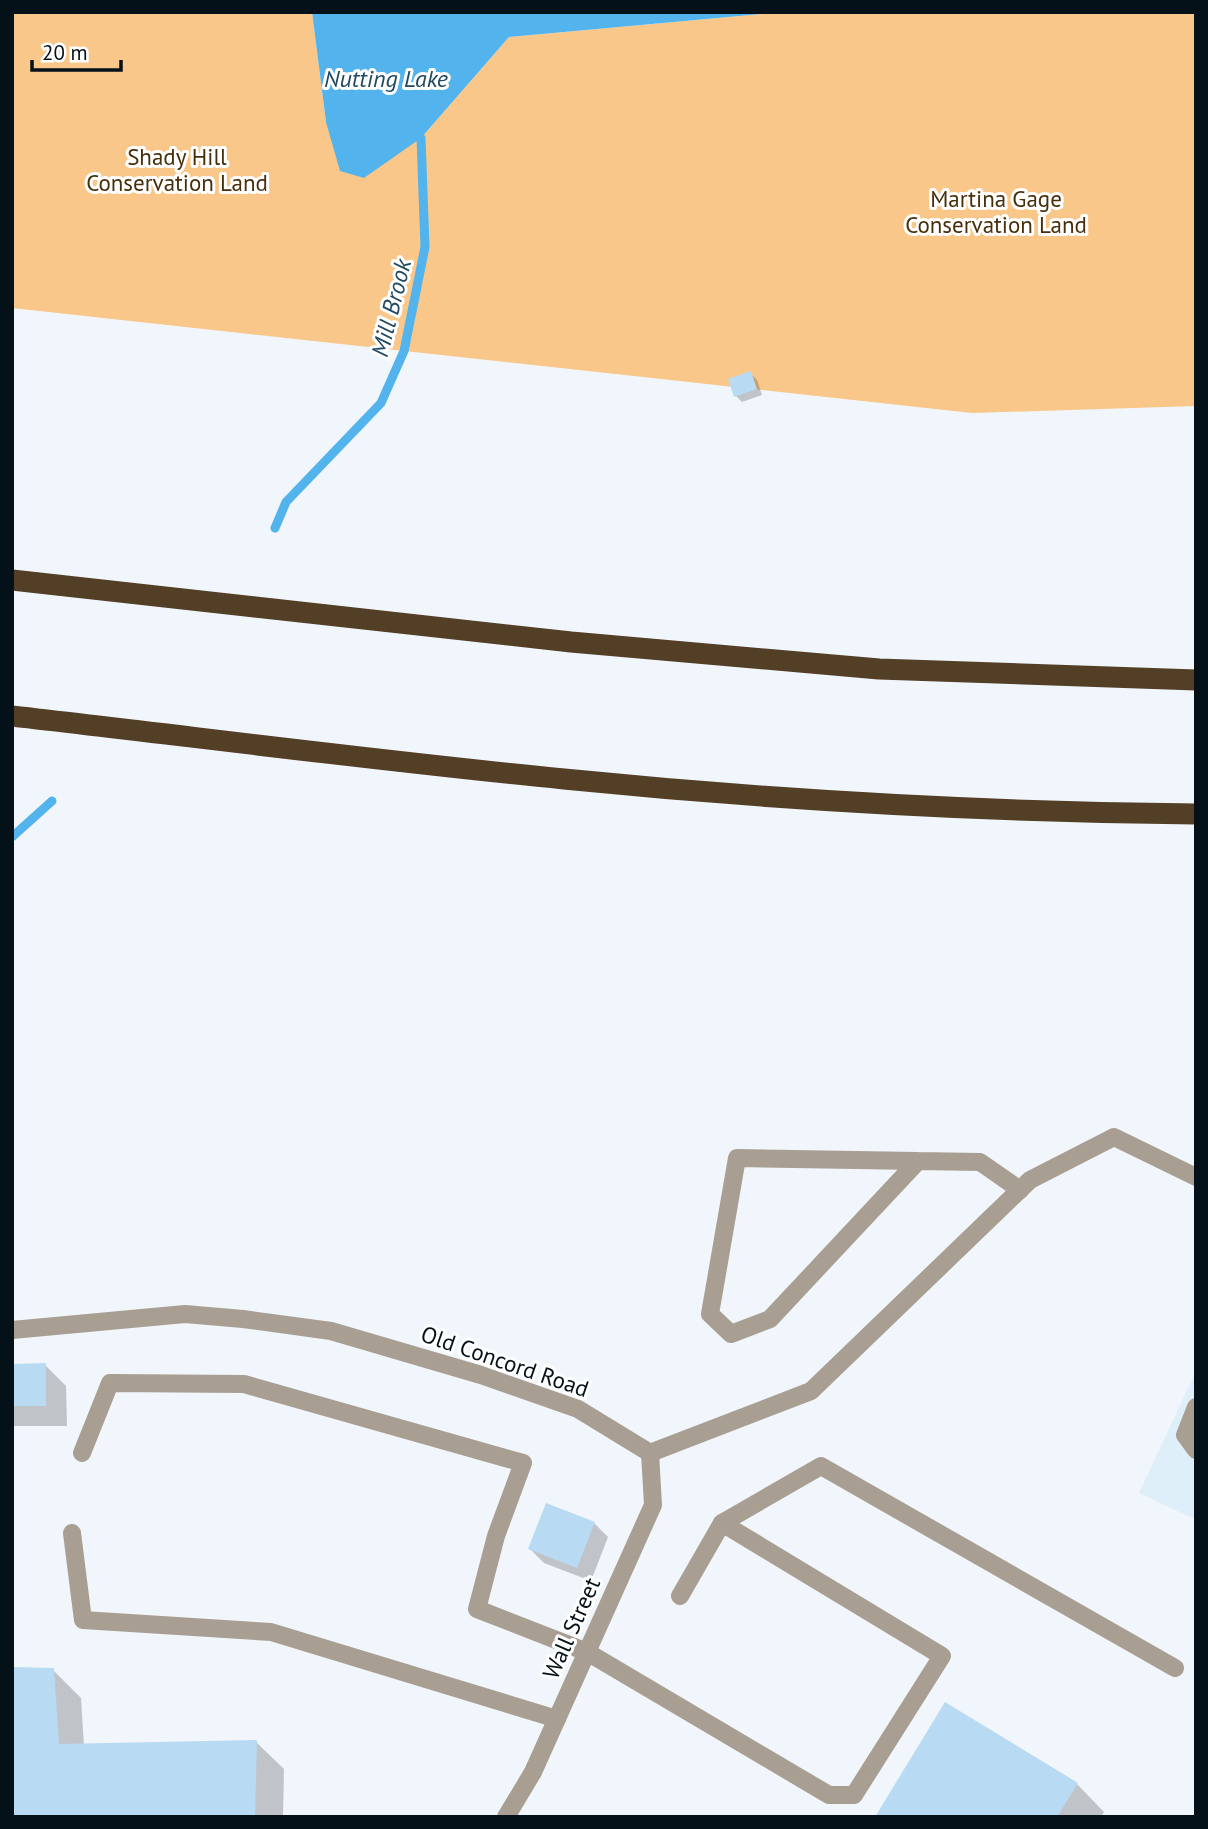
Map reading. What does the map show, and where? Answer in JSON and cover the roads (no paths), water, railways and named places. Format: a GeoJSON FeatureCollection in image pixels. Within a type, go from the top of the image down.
{"type":"FeatureCollection","features":[{"type":"Feature","properties":{"kind":"highway"},"geometry":{"type":"LineString","coordinates":[[12,580],[571,642],[865,668],[1196,680]]}},
{"type":"Feature","properties":{"kind":"highway"},"geometry":{"type":"LineString","coordinates":[[12,716],[564,779],[727,793],[911,805],[1196,814]]}},
{"type":"Feature","properties":{"kind":"lane"},"geometry":{"type":"LineString","coordinates":[[650,1453],[811,1391],[1030,1180],[1114,1137],[1196,1177]]}},
{"type":"Feature","properties":{"kind":"lane"},"geometry":{"type":"LineString","coordinates":[[918,1161],[770,1319],[731,1334],[710,1314],[737,1158],[979,1162],[1020,1190]]}},
{"type":"Feature","properties":{"kind":"lane","name":"Old Concord Road"},"geometry":{"type":"LineString","coordinates":[[12,1330],[185,1314],[331,1331],[481,1375],[578,1409],[650,1453]]}},
{"type":"Feature","properties":{"kind":"lane"},"geometry":{"type":"LineString","coordinates":[[82,1453],[110,1383],[244,1384],[523,1463],[496,1536],[477,1609],[587,1652],[829,1795],[853,1795],[942,1656],[722,1522]]}},
{"type":"Feature","properties":{"kind":"lane"},"geometry":{"type":"LineString","coordinates":[[1196,1407],[1185,1434],[1196,1450]]}},
{"type":"Feature","properties":{"kind":"lane","name":"Wall Street"},"geometry":{"type":"LineString","coordinates":[[506,1817],[533,1772],[653,1505],[650,1453]]}},
{"type":"Feature","properties":{"kind":"lane"},"geometry":{"type":"LineString","coordinates":[[680,1597],[722,1522],[821,1466],[1175,1668]]}},
{"type":"Feature","properties":{"kind":"lane"},"geometry":{"type":"LineString","coordinates":[[72,1533],[83,1620],[271,1632],[557,1719]]}},
{"type":"Feature","properties":{"kind":"water","name":"Nutting Lake"},"geometry":{"type":"Polygon","coordinates":[[[312,12],[782,12],[509,37],[421,138],[364,178],[340,171],[326,122],[312,12]]]}},
{"type":"Feature","properties":{"kind":"waterway","name":"Mill Brook"},"geometry":{"type":"LineString","coordinates":[[275,528],[286,502],[381,403],[404,351],[425,247],[421,138]]}},
{"type":"Feature","properties":{"kind":"waterway","name":"Mill Brook"},"geometry":{"type":"LineString","coordinates":[[12,837],[52,801]]}},
{"type":"Feature","properties":{"kind":"park label","name":"Shady Hill Conservation Land"},"geometry":{"type":"Point","coordinates":[177,169]}},
{"type":"Feature","properties":{"kind":"park label","name":"Martina Gage Conservation Land"},"geometry":{"type":"Point","coordinates":[996,211]}}]}
